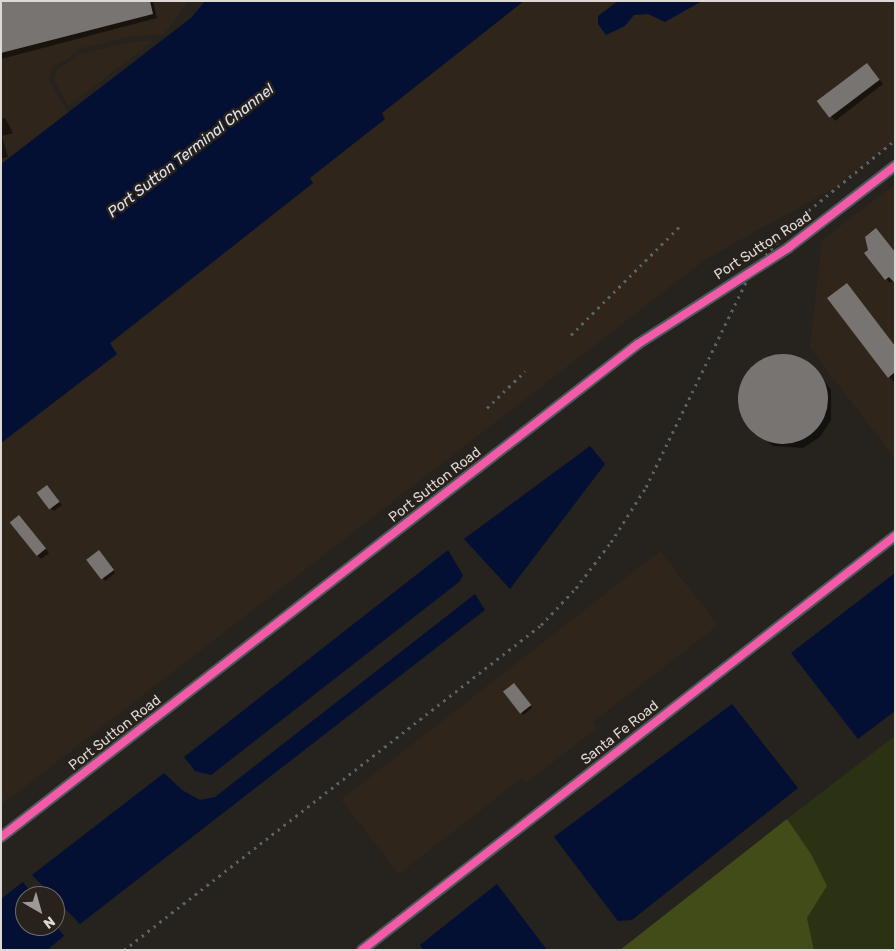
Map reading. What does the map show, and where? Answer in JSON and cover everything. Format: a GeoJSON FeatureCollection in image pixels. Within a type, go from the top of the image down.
{"type":"FeatureCollection","features":[{"type":"Feature","properties":{"kind":"street","name":"Port Sutton Road"},"geometry":{"type":"LineString","coordinates":[[1,837],[630,350],[788,248],[895,166]]}},
{"type":"Feature","properties":{"kind":"street","name":"Santa Fe Road"},"geometry":{"type":"LineString","coordinates":[[362,950],[895,536]]}},
{"type":"Feature","properties":{"kind":"shaded area"},"geometry":{"type":"Polygon","coordinates":[[[1,1],[189,1],[163,35],[133,36],[78,49],[67,60],[53,66],[49,80],[68,114],[1,165],[1,1]]]}},
{"type":"Feature","properties":{"kind":"shaded area"},"geometry":{"type":"Polygon","coordinates":[[[524,1],[895,1],[895,141],[834,188],[706,259],[1,805],[1,443],[117,354],[110,344],[313,183],[309,178],[384,119],[382,113],[524,1]]]}},
{"type":"Feature","properties":{"kind":"shaded area"},"geometry":{"type":"Polygon","coordinates":[[[135,41],[153,41],[68,106],[54,80],[57,70],[81,54],[135,41]]]}},
{"type":"Feature","properties":{"kind":"shaded area"},"geometry":{"type":"Polygon","coordinates":[[[895,184],[895,459],[810,348],[822,240],[895,184]]]}},
{"type":"Feature","properties":{"kind":"shaded area"},"geometry":{"type":"Polygon","coordinates":[[[660,551],[718,625],[593,722],[597,728],[526,783],[522,778],[399,874],[341,800],[660,551]]]}},
{"type":"Feature","properties":{"kind":"green space"},"geometry":{"type":"Polygon","coordinates":[[[895,736],[895,950],[814,950],[807,918],[827,886],[787,819],[895,736]]]}},
{"type":"Feature","properties":{"kind":"green space"},"geometry":{"type":"Polygon","coordinates":[[[787,819],[811,854],[827,886],[807,918],[814,950],[620,950],[787,819]]]}},
{"type":"Feature","properties":{"kind":"water","name":"Port Sutton Terminal Channel"},"geometry":{"type":"Polygon","coordinates":[[[205,1],[524,1],[382,113],[385,119],[310,178],[313,183],[110,343],[117,354],[1,443],[1,164],[191,18],[205,1]]]}},
{"type":"Feature","properties":{"kind":"water"},"geometry":{"type":"Polygon","coordinates":[[[618,1],[702,1],[665,22],[648,14],[634,15],[625,26],[606,35],[598,24],[598,16],[618,1]]]}},
{"type":"Feature","properties":{"kind":"water"},"geometry":{"type":"Polygon","coordinates":[[[590,446],[605,464],[510,589],[464,539],[590,446]]]}},
{"type":"Feature","properties":{"kind":"water"},"geometry":{"type":"Polygon","coordinates":[[[448,550],[463,575],[459,582],[211,775],[195,771],[184,757],[448,550]]]}},
{"type":"Feature","properties":{"kind":"water"},"geometry":{"type":"Polygon","coordinates":[[[895,573],[895,711],[858,739],[791,653],[895,573]]]}},
{"type":"Feature","properties":{"kind":"water"},"geometry":{"type":"Polygon","coordinates":[[[475,594],[485,610],[80,924],[65,909],[65,886],[43,886],[32,875],[164,773],[182,790],[200,800],[215,797],[475,594]]]}},
{"type":"Feature","properties":{"kind":"water"},"geometry":{"type":"Polygon","coordinates":[[[732,704],[798,788],[632,920],[618,921],[554,837],[732,704]]]}},
{"type":"Feature","properties":{"kind":"water"},"geometry":{"type":"Polygon","coordinates":[[[23,882],[26,886],[18,886],[23,882]]]}},
{"type":"Feature","properties":{"kind":"water"},"geometry":{"type":"Polygon","coordinates":[[[497,884],[547,950],[423,950],[420,945],[497,884]]]}},
{"type":"Feature","properties":{"kind":"water"},"geometry":{"type":"Polygon","coordinates":[[[15,888],[15,936],[64,936],[47,950],[1,950],[1,899],[15,888]]]}},
{"type":"Feature","properties":{"kind":"building"},"geometry":{"type":"Polygon","coordinates":[[[1,1],[150,1],[153,14],[1,53],[1,1]]]}},
{"type":"Feature","properties":{"kind":"building"},"geometry":{"type":"Polygon","coordinates":[[[867,63],[880,80],[829,118],[817,101],[867,63]]]}},
{"type":"Feature","properties":{"kind":"building"},"geometry":{"type":"Polygon","coordinates":[[[876,228],[895,252],[895,283],[889,277],[885,280],[864,253],[868,250],[865,237],[876,228]]]}},
{"type":"Feature","properties":{"kind":"building"},"geometry":{"type":"Polygon","coordinates":[[[847,283],[895,346],[895,372],[888,378],[827,298],[847,283]]]}},
{"type":"Feature","properties":{"kind":"building"},"geometry":{"type":"Polygon","coordinates":[[[783,354],[800,357],[815,367],[825,382],[828,399],[825,416],[815,431],[800,441],[783,444],[766,441],[751,431],[741,416],[738,399],[741,382],[751,367],[766,357],[783,354]]]}},
{"type":"Feature","properties":{"kind":"building"},"geometry":{"type":"Polygon","coordinates":[[[47,485],[60,502],[49,510],[37,493],[47,485]]]}},
{"type":"Feature","properties":{"kind":"building"},"geometry":{"type":"Polygon","coordinates":[[[19,515],[46,548],[37,556],[10,523],[19,515]]]}},
{"type":"Feature","properties":{"kind":"building"},"geometry":{"type":"Polygon","coordinates":[[[99,550],[114,570],[101,580],[86,560],[99,550]]]}},
{"type":"Feature","properties":{"kind":"building"},"geometry":{"type":"Polygon","coordinates":[[[514,683],[531,705],[520,714],[503,692],[514,683]]]}},
{"type":"Feature","properties":{"kind":"railway"},"geometry":{"type":"LineString","coordinates":[[124,950],[541,625],[576,588],[611,542],[646,487],[751,272],[797,220],[895,140]]}},
{"type":"Feature","properties":{"kind":"railway"},"geometry":{"type":"LineString","coordinates":[[571,335],[682,224]]}},
{"type":"Feature","properties":{"kind":"railway"},"geometry":{"type":"LineString","coordinates":[[487,408],[525,371]]}},
{"type":"Feature","properties":{"kind":"cycle path"},"geometry":{"type":"LineString","coordinates":[[1,837],[638,344],[788,248],[895,166]]}},
{"type":"Feature","properties":{"kind":"cycle path"},"geometry":{"type":"LineString","coordinates":[[362,950],[895,536]]}}]}
